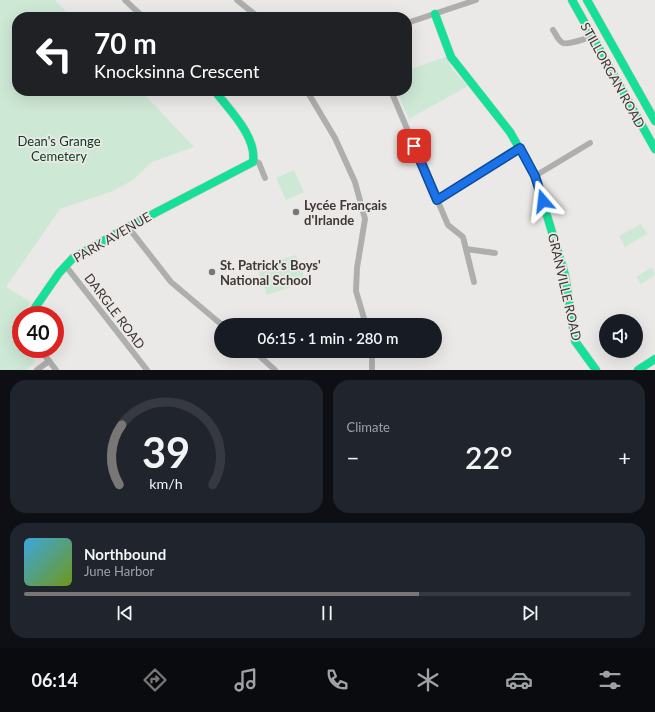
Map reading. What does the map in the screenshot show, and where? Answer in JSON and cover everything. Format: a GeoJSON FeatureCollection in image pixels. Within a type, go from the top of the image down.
{"type":"FeatureCollection","features":[{"type":"Feature","properties":{"kind":"main road","name":"STILLORGAN ROAD"},"geometry":{"type":"LineString","coordinates":[[572,0],[655,149]]}},
{"type":"Feature","properties":{"kind":"main road","name":"STILLORGAN ROAD"},"geometry":{"type":"LineString","coordinates":[[587,0],[655,121]]}},
{"type":"Feature","properties":{"kind":"main road","name":"GRANVILLE ROAD"},"geometry":{"type":"LineString","coordinates":[[435,14],[451,56],[494,111],[520,148],[535,176],[565,275],[575,341],[596,370]]}},
{"type":"Feature","properties":{"kind":"main road"},"geometry":{"type":"LineString","coordinates":[[219,96],[248,138],[254,153],[254,160]]}},
{"type":"Feature","properties":{"kind":"main road","name":"PARK AVENUE"},"geometry":{"type":"LineString","coordinates":[[36,306],[65,265],[91,247],[250,164],[254,160]]}},
{"type":"Feature","properties":{"kind":"main road"},"geometry":{"type":"LineString","coordinates":[[638,370],[655,359]]}},
{"type":"Feature","properties":{"kind":"street"},"geometry":{"type":"LineString","coordinates":[[125,0],[138,12]]}},
{"type":"Feature","properties":{"kind":"street"},"geometry":{"type":"LineString","coordinates":[[412,21],[476,0]]}},
{"type":"Feature","properties":{"kind":"street"},"geometry":{"type":"LineString","coordinates":[[241,1],[253,12]]}},
{"type":"Feature","properties":{"kind":"street"},"geometry":{"type":"LineString","coordinates":[[553,30],[560,41],[565,44],[593,36]]}},
{"type":"Feature","properties":{"kind":"street"},"geometry":{"type":"LineString","coordinates":[[310,96],[335,138],[355,182],[365,219],[357,268],[356,291],[364,318]]}},
{"type":"Feature","properties":{"kind":"street"},"geometry":{"type":"LineString","coordinates":[[392,96],[448,225],[463,237],[474,282]]}},
{"type":"Feature","properties":{"kind":"street"},"geometry":{"type":"LineString","coordinates":[[535,176],[590,144]]}},
{"type":"Feature","properties":{"kind":"street"},"geometry":{"type":"LineString","coordinates":[[437,200],[520,148]]}},
{"type":"Feature","properties":{"kind":"street"},"geometry":{"type":"LineString","coordinates":[[254,160],[259,163],[265,178]]}},
{"type":"Feature","properties":{"kind":"street"},"geometry":{"type":"LineString","coordinates":[[128,227],[171,282],[214,318]]}},
{"type":"Feature","properties":{"kind":"street"},"geometry":{"type":"LineString","coordinates":[[466,249],[495,253]]}},
{"type":"Feature","properties":{"kind":"street","name":"DARGLE ROAD"},"geometry":{"type":"LineString","coordinates":[[65,265],[146,370]]}},
{"type":"Feature","properties":{"kind":"street"},"geometry":{"type":"LineString","coordinates":[[47,358],[56,370]]}},
{"type":"Feature","properties":{"kind":"street"},"geometry":{"type":"LineString","coordinates":[[262,358],[275,370]]}},
{"type":"Feature","properties":{"kind":"street"},"geometry":{"type":"LineString","coordinates":[[372,358],[372,370]]}},
{"type":"Feature","properties":{"kind":"street"},"geometry":{"type":"LineString","coordinates":[[37,370],[49,361]]}},
{"type":"Feature","properties":{"kind":"green space","name":"Dean's Grange Cemetery"},"geometry":{"type":"Polygon","coordinates":[[[0,0],[55,0],[66,12],[12,12],[12,96],[146,96],[194,147],[152,162],[133,180],[113,191],[60,209],[6,287],[31,302],[28,306],[12,306],[12,358],[33,358],[35,362],[26,370],[0,370],[0,0]]]}},
{"type":"Feature","properties":{"kind":"green space"},"geometry":{"type":"Polygon","coordinates":[[[446,57],[453,70],[468,86],[409,119],[399,96],[412,96],[412,68],[446,57]]]}},
{"type":"Feature","properties":{"kind":"green space"},"geometry":{"type":"Polygon","coordinates":[[[294,170],[304,192],[286,200],[276,178],[294,170]]]}},
{"type":"Feature","properties":{"kind":"green space"},"geometry":{"type":"Polygon","coordinates":[[[641,224],[647,234],[625,247],[619,236],[641,224]]]}},
{"type":"Feature","properties":{"kind":"green space"},"geometry":{"type":"Polygon","coordinates":[[[296,255],[306,282],[267,295],[257,267],[296,255]]]}},
{"type":"Feature","properties":{"kind":"green space"},"geometry":{"type":"Polygon","coordinates":[[[652,267],[655,275],[641,284],[636,277],[652,267]]]}},
{"type":"Feature","properties":{"kind":"traffic: fast"},"geometry":{"type":"LineString","coordinates":[[572,0],[655,149]]}},
{"type":"Feature","properties":{"kind":"traffic: fast"},"geometry":{"type":"LineString","coordinates":[[587,0],[655,121]]}},
{"type":"Feature","properties":{"kind":"traffic: fast"},"geometry":{"type":"LineString","coordinates":[[435,14],[451,57],[510,132],[535,176],[565,275],[575,341],[596,370]]}},
{"type":"Feature","properties":{"kind":"traffic: fast"},"geometry":{"type":"LineString","coordinates":[[36,306],[59,273],[73,258],[128,227],[253,162],[251,143],[246,133],[241,124],[219,96]]}},
{"type":"Feature","properties":{"kind":"traffic: fast"},"geometry":{"type":"LineString","coordinates":[[638,370],[655,359]]}},
{"type":"Feature","properties":{"kind":"place","name":"Lycée Français d'Irlande"},"geometry":{"type":"Point","coordinates":[296,212]}},
{"type":"Feature","properties":{"kind":"place","name":"St. Patrick's Boys' National School"},"geometry":{"type":"Point","coordinates":[212,272]}},
{"type":"Feature","properties":{"kind":"route"},"geometry":{"type":"LineString","coordinates":[[414,146],[437,200],[520,148],[535,176],[543,201]]}}]}
